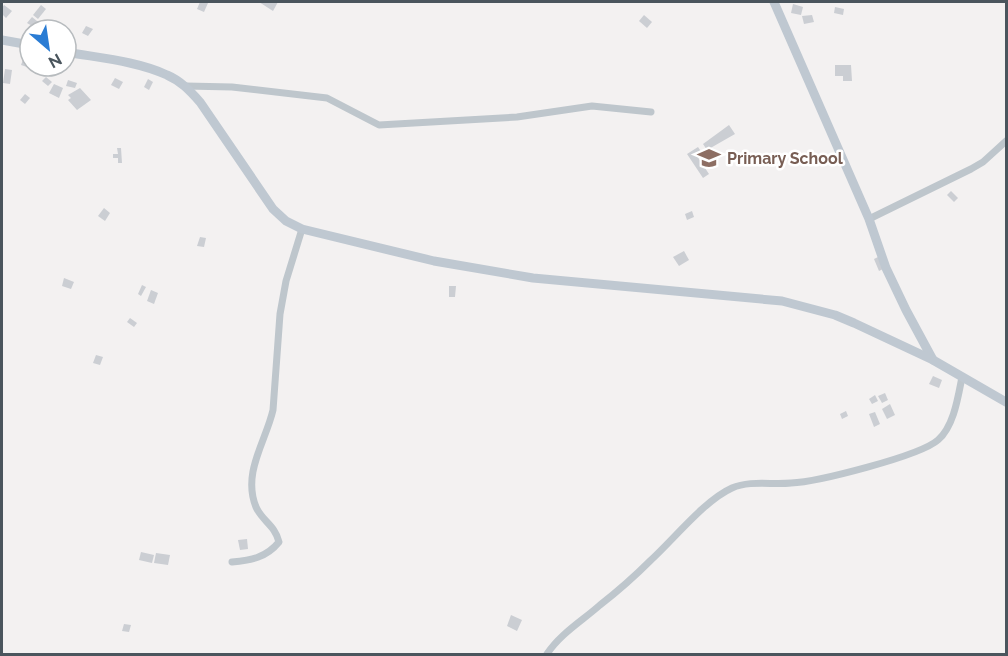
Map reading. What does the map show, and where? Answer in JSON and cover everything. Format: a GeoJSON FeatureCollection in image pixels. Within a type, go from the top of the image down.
{"type":"FeatureCollection","features":[{"type":"Feature","properties":{"kind":"main road"},"geometry":{"type":"LineString","coordinates":[[774,2],[869,219],[886,268],[933,360]]}},
{"type":"Feature","properties":{"kind":"main road"},"geometry":{"type":"LineString","coordinates":[[2,40],[18,43]]}},
{"type":"Feature","properties":{"kind":"main road"},"geometry":{"type":"LineString","coordinates":[[78,54],[141,66],[167,75],[186,86],[200,102],[273,209],[302,229],[434,261],[532,278],[782,301],[836,315],[933,360],[1006,402]]}},
{"type":"Feature","properties":{"kind":"street"},"geometry":{"type":"LineString","coordinates":[[186,86],[232,87],[327,98],[379,125],[517,117],[592,106],[651,112]]}},
{"type":"Feature","properties":{"kind":"street"},"geometry":{"type":"LineString","coordinates":[[869,219],[971,169],[983,162],[1006,141]]}},
{"type":"Feature","properties":{"kind":"street"},"geometry":{"type":"LineString","coordinates":[[232,562],[255,559],[272,551],[279,542],[276,531],[256,507],[253,492],[254,462],[270,425],[285,281],[302,229]]}},
{"type":"Feature","properties":{"kind":"street"},"geometry":{"type":"LineString","coordinates":[[547,654],[562,636],[652,560],[716,497],[733,488],[750,483],[794,483],[833,476],[921,450],[938,440],[947,429],[955,408],[962,377]]}},
{"type":"Feature","properties":{"kind":"building"},"geometry":{"type":"Polygon","coordinates":[[[200,2],[208,3],[204,12],[197,9],[200,2]]]}},
{"type":"Feature","properties":{"kind":"building"},"geometry":{"type":"Polygon","coordinates":[[[259,2],[278,2],[273,11],[259,2]]]}},
{"type":"Feature","properties":{"kind":"building"},"geometry":{"type":"Polygon","coordinates":[[[793,4],[803,7],[801,15],[791,13],[793,4]]]}},
{"type":"Feature","properties":{"kind":"building"},"geometry":{"type":"Polygon","coordinates":[[[4,5],[12,11],[6,18],[2,14],[4,5]]]}},
{"type":"Feature","properties":{"kind":"building"},"geometry":{"type":"Polygon","coordinates":[[[41,5],[46,9],[39,18],[33,15],[41,5]]]}},
{"type":"Feature","properties":{"kind":"building"},"geometry":{"type":"Polygon","coordinates":[[[835,7],[844,9],[843,15],[834,13],[835,7]]]}},
{"type":"Feature","properties":{"kind":"building"},"geometry":{"type":"Polygon","coordinates":[[[644,15],[652,22],[647,28],[639,21],[644,15]]]}},
{"type":"Feature","properties":{"kind":"building"},"geometry":{"type":"Polygon","coordinates":[[[812,15],[814,22],[804,24],[802,16],[812,15]]]}},
{"type":"Feature","properties":{"kind":"building"},"geometry":{"type":"Polygon","coordinates":[[[86,26],[93,29],[88,36],[82,33],[86,26]]]}},
{"type":"Feature","properties":{"kind":"building"},"geometry":{"type":"Polygon","coordinates":[[[835,65],[851,65],[852,81],[843,81],[843,76],[835,76],[835,65]]]}},
{"type":"Feature","properties":{"kind":"building"},"geometry":{"type":"Polygon","coordinates":[[[5,69],[12,70],[10,84],[3,83],[5,69]]]}},
{"type":"Feature","properties":{"kind":"building"},"geometry":{"type":"Polygon","coordinates":[[[47,78],[52,82],[48,86],[42,81],[47,78]]]}},
{"type":"Feature","properties":{"kind":"building"},"geometry":{"type":"Polygon","coordinates":[[[115,78],[123,82],[119,89],[111,85],[115,78]]]}},
{"type":"Feature","properties":{"kind":"building"},"geometry":{"type":"Polygon","coordinates":[[[148,79],[153,82],[149,90],[144,87],[148,79]]]}},
{"type":"Feature","properties":{"kind":"building"},"geometry":{"type":"Polygon","coordinates":[[[68,80],[77,83],[75,88],[66,86],[68,80]]]}},
{"type":"Feature","properties":{"kind":"building"},"geometry":{"type":"Polygon","coordinates":[[[54,84],[63,88],[59,98],[49,93],[54,84]]]}},
{"type":"Feature","properties":{"kind":"building"},"geometry":{"type":"Polygon","coordinates":[[[80,88],[91,100],[77,110],[68,100],[71,98],[68,95],[80,88]]]}},
{"type":"Feature","properties":{"kind":"building"},"geometry":{"type":"Polygon","coordinates":[[[25,94],[30,98],[25,104],[20,100],[25,94]]]}},
{"type":"Feature","properties":{"kind":"building"},"geometry":{"type":"Polygon","coordinates":[[[729,125],[735,134],[707,150],[703,144],[729,125]]]}},
{"type":"Feature","properties":{"kind":"building"},"geometry":{"type":"Polygon","coordinates":[[[698,147],[702,153],[697,156],[709,174],[703,178],[687,154],[698,147]]]}},
{"type":"Feature","properties":{"kind":"building"},"geometry":{"type":"Polygon","coordinates":[[[117,148],[121,148],[122,163],[118,163],[118,158],[113,158],[113,154],[118,154],[117,148]]]}},
{"type":"Feature","properties":{"kind":"building"},"geometry":{"type":"Polygon","coordinates":[[[951,191],[958,198],[954,202],[947,195],[951,191]]]}},
{"type":"Feature","properties":{"kind":"building"},"geometry":{"type":"Polygon","coordinates":[[[104,208],[110,213],[105,221],[98,216],[104,208]]]}},
{"type":"Feature","properties":{"kind":"building"},"geometry":{"type":"Polygon","coordinates":[[[692,211],[694,217],[687,220],[685,214],[692,211]]]}},
{"type":"Feature","properties":{"kind":"building"},"geometry":{"type":"Polygon","coordinates":[[[200,237],[206,238],[204,247],[197,246],[200,237]]]}},
{"type":"Feature","properties":{"kind":"building"},"geometry":{"type":"Polygon","coordinates":[[[684,251],[689,260],[679,266],[673,257],[684,251]]]}},
{"type":"Feature","properties":{"kind":"building"},"geometry":{"type":"Polygon","coordinates":[[[878,257],[883,269],[879,271],[874,259],[878,257]]]}},
{"type":"Feature","properties":{"kind":"building"},"geometry":{"type":"Polygon","coordinates":[[[64,278],[74,282],[71,289],[62,286],[64,278]]]}},
{"type":"Feature","properties":{"kind":"building"},"geometry":{"type":"Polygon","coordinates":[[[142,285],[146,287],[141,296],[138,294],[142,285]]]}},
{"type":"Feature","properties":{"kind":"building"},"geometry":{"type":"Polygon","coordinates":[[[449,286],[456,286],[455,297],[449,297],[449,286]]]}},
{"type":"Feature","properties":{"kind":"building"},"geometry":{"type":"Polygon","coordinates":[[[151,290],[158,293],[154,304],[147,301],[151,290]]]}},
{"type":"Feature","properties":{"kind":"building"},"geometry":{"type":"Polygon","coordinates":[[[130,318],[137,323],[134,327],[127,322],[130,318]]]}},
{"type":"Feature","properties":{"kind":"building"},"geometry":{"type":"Polygon","coordinates":[[[96,355],[103,357],[100,365],[93,363],[96,355]]]}},
{"type":"Feature","properties":{"kind":"building"},"geometry":{"type":"Polygon","coordinates":[[[933,376],[942,380],[939,388],[929,384],[933,376]]]}},
{"type":"Feature","properties":{"kind":"building"},"geometry":{"type":"Polygon","coordinates":[[[885,393],[888,400],[882,403],[878,396],[885,393]]]}},
{"type":"Feature","properties":{"kind":"building"},"geometry":{"type":"Polygon","coordinates":[[[875,395],[878,401],[872,404],[869,399],[875,395]]]}},
{"type":"Feature","properties":{"kind":"building"},"geometry":{"type":"Polygon","coordinates":[[[890,404],[895,415],[887,419],[882,409],[890,404]]]}},
{"type":"Feature","properties":{"kind":"building"},"geometry":{"type":"Polygon","coordinates":[[[846,411],[848,416],[842,419],[840,414],[846,411]]]}},
{"type":"Feature","properties":{"kind":"building"},"geometry":{"type":"Polygon","coordinates":[[[875,412],[880,424],[874,427],[869,414],[875,412]]]}},
{"type":"Feature","properties":{"kind":"building"},"geometry":{"type":"Polygon","coordinates":[[[247,539],[248,549],[240,550],[238,540],[247,539]]]}},
{"type":"Feature","properties":{"kind":"building"},"geometry":{"type":"Polygon","coordinates":[[[141,552],[154,555],[152,563],[139,560],[141,552]]]}},
{"type":"Feature","properties":{"kind":"building"},"geometry":{"type":"Polygon","coordinates":[[[156,553],[170,555],[168,565],[154,563],[156,553]]]}},
{"type":"Feature","properties":{"kind":"building"},"geometry":{"type":"Polygon","coordinates":[[[511,615],[522,620],[517,631],[507,626],[511,615]]]}},
{"type":"Feature","properties":{"kind":"building"},"geometry":{"type":"Polygon","coordinates":[[[124,624],[131,625],[129,632],[122,631],[124,624]]]}},
{"type":"Feature","properties":{"kind":"place","name":"Primary School"},"geometry":{"type":"Point","coordinates":[709,158]}}]}
